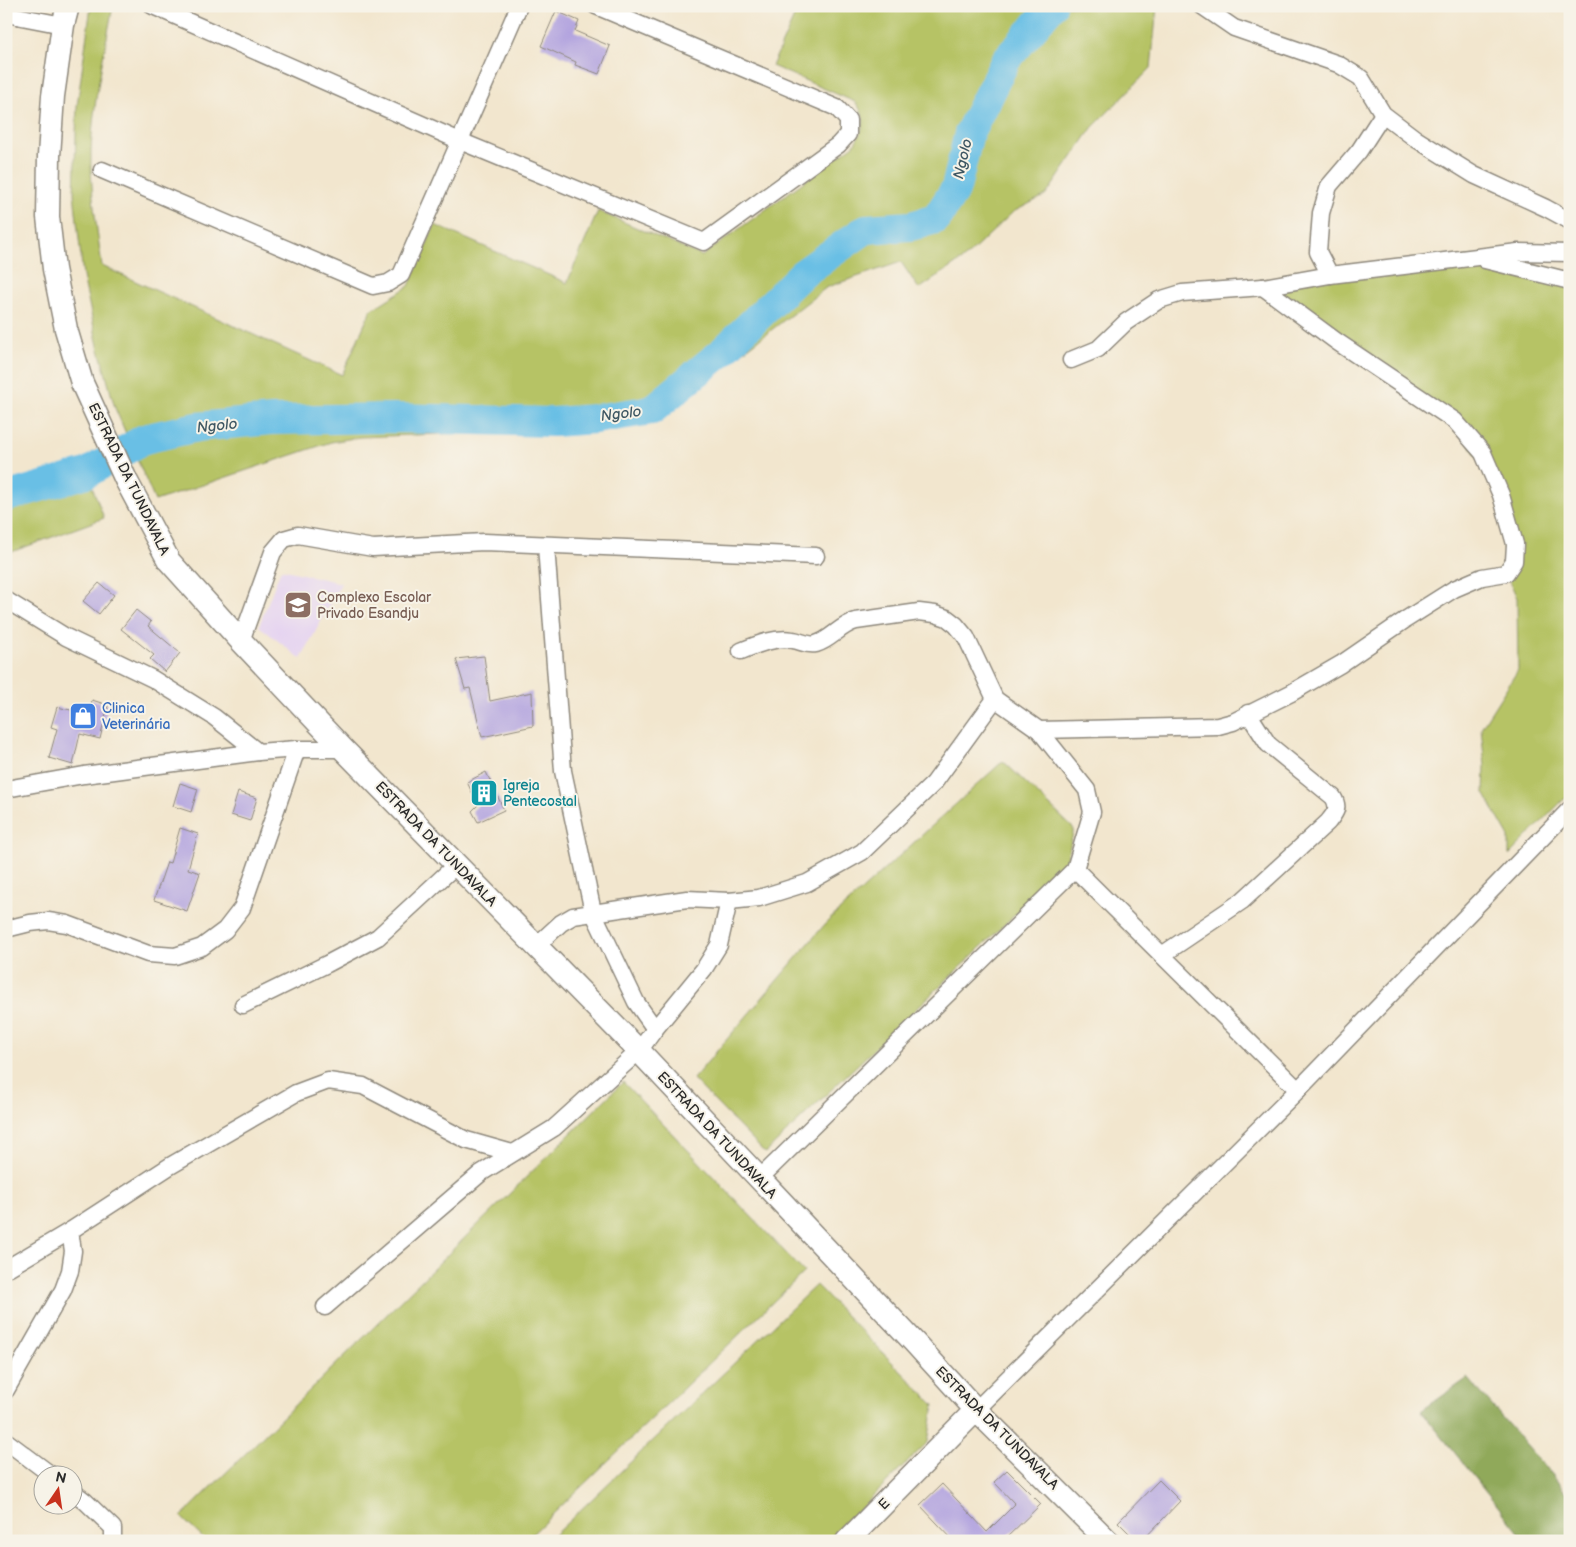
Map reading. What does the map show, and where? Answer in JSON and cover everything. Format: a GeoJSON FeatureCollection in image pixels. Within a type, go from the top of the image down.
{"type":"FeatureCollection","features":[{"type":"Feature","properties":{"kind":"main road","name":"ESTRADA DA TUNDAVALA"},"geometry":{"type":"LineString","coordinates":[[65,15],[53,96],[49,156],[48,218],[54,268],[66,329],[82,384],[126,480],[169,560],[241,641],[456,865],[639,1051],[976,1410],[1108,1541]]}},
{"type":"Feature","properties":{"kind":"main road","name":"E"},"geometry":{"type":"LineString","coordinates":[[847,1541],[976,1410]]}},
{"type":"Feature","properties":{"kind":"street"},"geometry":{"type":"LineString","coordinates":[[153,6],[460,141],[704,242],[838,144],[848,134],[848,120],[837,108],[596,6]]}},
{"type":"Feature","properties":{"kind":"street"},"geometry":{"type":"LineString","coordinates":[[102,170],[373,286],[388,283],[401,275],[519,6]]}},
{"type":"Feature","properties":{"kind":"street"},"geometry":{"type":"LineString","coordinates":[[1202,6],[1234,28],[1338,64],[1361,78],[1383,114],[1416,138],[1474,176],[1546,208],[1570,222]]}},
{"type":"Feature","properties":{"kind":"street"},"geometry":{"type":"LineString","coordinates":[[6,14],[65,15]]}},
{"type":"Feature","properties":{"kind":"street"},"geometry":{"type":"LineString","coordinates":[[1330,275],[1318,252],[1322,213],[1328,186],[1359,151],[1383,114]]}},
{"type":"Feature","properties":{"kind":"street"},"geometry":{"type":"LineString","coordinates":[[1071,360],[1098,349],[1126,322],[1159,300],[1182,293],[1264,286],[1330,275],[1518,252],[1570,253]]}},
{"type":"Feature","properties":{"kind":"street"},"geometry":{"type":"LineString","coordinates":[[1473,257],[1570,281]]}},
{"type":"Feature","properties":{"kind":"street"},"geometry":{"type":"LineString","coordinates":[[1038,730],[1218,726],[1233,722],[1291,693],[1341,664],[1454,589],[1482,577],[1506,573],[1514,561],[1515,544],[1501,495],[1484,453],[1455,421],[1336,341],[1264,286]]}},
{"type":"Feature","properties":{"kind":"street"},"geometry":{"type":"LineString","coordinates":[[241,641],[273,552],[284,539],[298,535],[373,548],[484,542],[816,556]]}},
{"type":"Feature","properties":{"kind":"street"},"geometry":{"type":"LineString","coordinates":[[546,546],[563,771],[593,912],[636,1002],[655,1028]]}},
{"type":"Feature","properties":{"kind":"street"},"geometry":{"type":"LineString","coordinates":[[7,602],[66,638],[153,679],[214,717],[258,752]]}},
{"type":"Feature","properties":{"kind":"street"},"geometry":{"type":"LineString","coordinates":[[741,651],[762,642],[781,639],[796,640],[813,645],[821,642],[847,623],[856,621],[919,612],[947,618],[966,637],[995,700],[1038,730],[1087,790],[1092,812],[1076,870],[759,1179]]}},
{"type":"Feature","properties":{"kind":"street"},"geometry":{"type":"LineString","coordinates":[[536,946],[561,923],[574,916],[687,899],[729,901],[759,898],[807,883],[862,852],[934,783],[995,700]]}},
{"type":"Feature","properties":{"kind":"street"},"geometry":{"type":"LineString","coordinates":[[1162,955],[1242,901],[1328,822],[1336,811],[1337,804],[1333,797],[1268,744],[1248,713]]}},
{"type":"Feature","properties":{"kind":"street"},"geometry":{"type":"LineString","coordinates":[[6,929],[48,921],[67,924],[148,954],[175,956],[202,947],[226,930],[242,908],[297,749]]}},
{"type":"Feature","properties":{"kind":"street"},"geometry":{"type":"LineString","coordinates":[[6,789],[84,775],[258,752],[297,749],[344,749]]}},
{"type":"Feature","properties":{"kind":"street"},"geometry":{"type":"LineString","coordinates":[[976,1410],[1298,1090],[1570,809]]}},
{"type":"Feature","properties":{"kind":"street"},"geometry":{"type":"LineString","coordinates":[[243,1005],[378,937],[456,865]]}},
{"type":"Feature","properties":{"kind":"street"},"geometry":{"type":"LineString","coordinates":[[1076,870],[1298,1090]]}},
{"type":"Feature","properties":{"kind":"street"},"geometry":{"type":"LineString","coordinates":[[325,1307],[482,1173],[554,1128],[639,1051],[655,1028],[704,969],[719,944],[729,901]]}},
{"type":"Feature","properties":{"kind":"street"},"geometry":{"type":"LineString","coordinates":[[6,1269],[70,1231],[170,1166],[296,1093],[328,1081],[364,1086],[466,1140],[512,1153]]}},
{"type":"Feature","properties":{"kind":"street"},"geometry":{"type":"LineString","coordinates":[[6,1390],[70,1271],[73,1251],[70,1231]]}},
{"type":"Feature","properties":{"kind":"street"},"geometry":{"type":"LineString","coordinates":[[6,1441],[37,1464]]}},
{"type":"Feature","properties":{"kind":"street"},"geometry":{"type":"LineString","coordinates":[[82,1499],[113,1528],[113,1541]]}},
{"type":"Feature","properties":{"kind":"shaded area","name":"Complexo Escolar Privado Esandju"},"geometry":{"type":"Polygon","coordinates":[[[281,569],[341,583],[301,659],[259,626],[281,569]]]}},
{"type":"Feature","properties":{"kind":"green space"},"geometry":{"type":"Polygon","coordinates":[[[91,6],[113,6],[96,96],[91,151],[93,194],[102,266],[342,375],[371,310],[409,286],[435,225],[567,283],[598,211],[702,256],[854,145],[863,124],[862,114],[855,102],[772,66],[799,6],[1157,6],[1151,68],[1092,128],[1046,195],[1013,212],[966,257],[919,289],[901,262],[827,287],[673,406],[646,422],[600,428],[360,437],[331,442],[155,501],[115,408],[98,346],[83,276],[74,193],[77,106],[91,6]]]}},
{"type":"Feature","properties":{"kind":"green space"},"geometry":{"type":"Polygon","coordinates":[[[1473,257],[1570,281],[1570,793],[1509,855],[1509,837],[1484,793],[1485,766],[1481,728],[1518,670],[1517,598],[1506,573],[1514,561],[1501,495],[1455,421],[1263,287],[1473,257]]]}},
{"type":"Feature","properties":{"kind":"green space"},"geometry":{"type":"Polygon","coordinates":[[[87,473],[104,518],[6,554],[6,497],[87,473]]]}},
{"type":"Feature","properties":{"kind":"green space"},"geometry":{"type":"Polygon","coordinates":[[[1003,761],[1074,829],[1065,867],[765,1153],[693,1079],[826,923],[1003,761]]]}},
{"type":"Feature","properties":{"kind":"green space"},"geometry":{"type":"Polygon","coordinates":[[[623,1082],[804,1272],[525,1541],[206,1541],[181,1517],[623,1082]]]}},
{"type":"Feature","properties":{"kind":"green space"},"geometry":{"type":"Polygon","coordinates":[[[816,1285],[934,1405],[928,1442],[828,1541],[548,1541],[816,1285]]]}},
{"type":"Feature","properties":{"kind":"green space"},"geometry":{"type":"Polygon","coordinates":[[[1468,1378],[1570,1496],[1570,1541],[1526,1541],[1421,1411],[1468,1378]]]}},
{"type":"Feature","properties":{"kind":"building"},"geometry":{"type":"Polygon","coordinates":[[[556,11],[579,21],[575,31],[610,46],[599,74],[575,65],[576,62],[541,46],[556,11]]]}},
{"type":"Feature","properties":{"kind":"building"},"geometry":{"type":"Polygon","coordinates":[[[99,583],[114,595],[99,614],[83,601],[99,583]]]}},
{"type":"Feature","properties":{"kind":"building"},"geometry":{"type":"Polygon","coordinates":[[[136,610],[151,622],[148,626],[180,653],[165,672],[150,659],[154,655],[121,629],[136,610]]]}},
{"type":"Feature","properties":{"kind":"building"},"geometry":{"type":"Polygon","coordinates":[[[484,656],[490,701],[532,692],[533,726],[482,737],[470,688],[465,689],[456,659],[484,656]]]}},
{"type":"Feature","properties":{"kind":"building"},"geometry":{"type":"Polygon","coordinates":[[[92,700],[108,705],[100,739],[80,734],[73,765],[49,758],[57,729],[51,727],[57,707],[89,714],[92,700]]]}},
{"type":"Feature","properties":{"kind":"building","name":"Igreja Pentecostal"},"geometry":{"type":"Polygon","coordinates":[[[486,772],[504,810],[478,822],[472,811],[478,805],[467,782],[486,772]]]}},
{"type":"Feature","properties":{"kind":"building"},"geometry":{"type":"Polygon","coordinates":[[[180,783],[198,789],[191,812],[173,806],[180,783]]]}},
{"type":"Feature","properties":{"kind":"building"},"geometry":{"type":"Polygon","coordinates":[[[238,792],[257,798],[250,821],[231,815],[238,792]]]}},
{"type":"Feature","properties":{"kind":"building"},"geometry":{"type":"Polygon","coordinates":[[[180,828],[198,834],[188,869],[200,873],[187,911],[154,900],[167,862],[170,863],[180,828]]]}},
{"type":"Feature","properties":{"kind":"building"},"geometry":{"type":"Polygon","coordinates":[[[1007,1470],[1041,1504],[1003,1541],[954,1541],[920,1505],[942,1484],[987,1532],[1015,1504],[994,1482],[1007,1470]]]}},
{"type":"Feature","properties":{"kind":"building"},"geometry":{"type":"Polygon","coordinates":[[[1159,1480],[1180,1501],[1142,1541],[1137,1541],[1118,1522],[1159,1480]]]}},
{"type":"Feature","properties":{"kind":"waterway","name":"Ngolo"},"geometry":{"type":"LineString","coordinates":[[6,497],[87,473],[144,439],[197,427],[272,420],[394,418],[553,422],[595,419],[652,410],[722,352],[802,274],[866,229],[911,226],[936,219],[956,188],[969,133],[1006,60],[1052,6]]}},
{"type":"Feature","properties":{"kind":"place","name":"Complexo Escolar Privado Esandju"},"geometry":{"type":"Point","coordinates":[298,605]}},
{"type":"Feature","properties":{"kind":"place","name":"Clinica Veterinária"},"geometry":{"type":"Point","coordinates":[83,716]}},
{"type":"Feature","properties":{"kind":"place","name":"Igreja Pentecostal"},"geometry":{"type":"Point","coordinates":[484,793]}}]}
